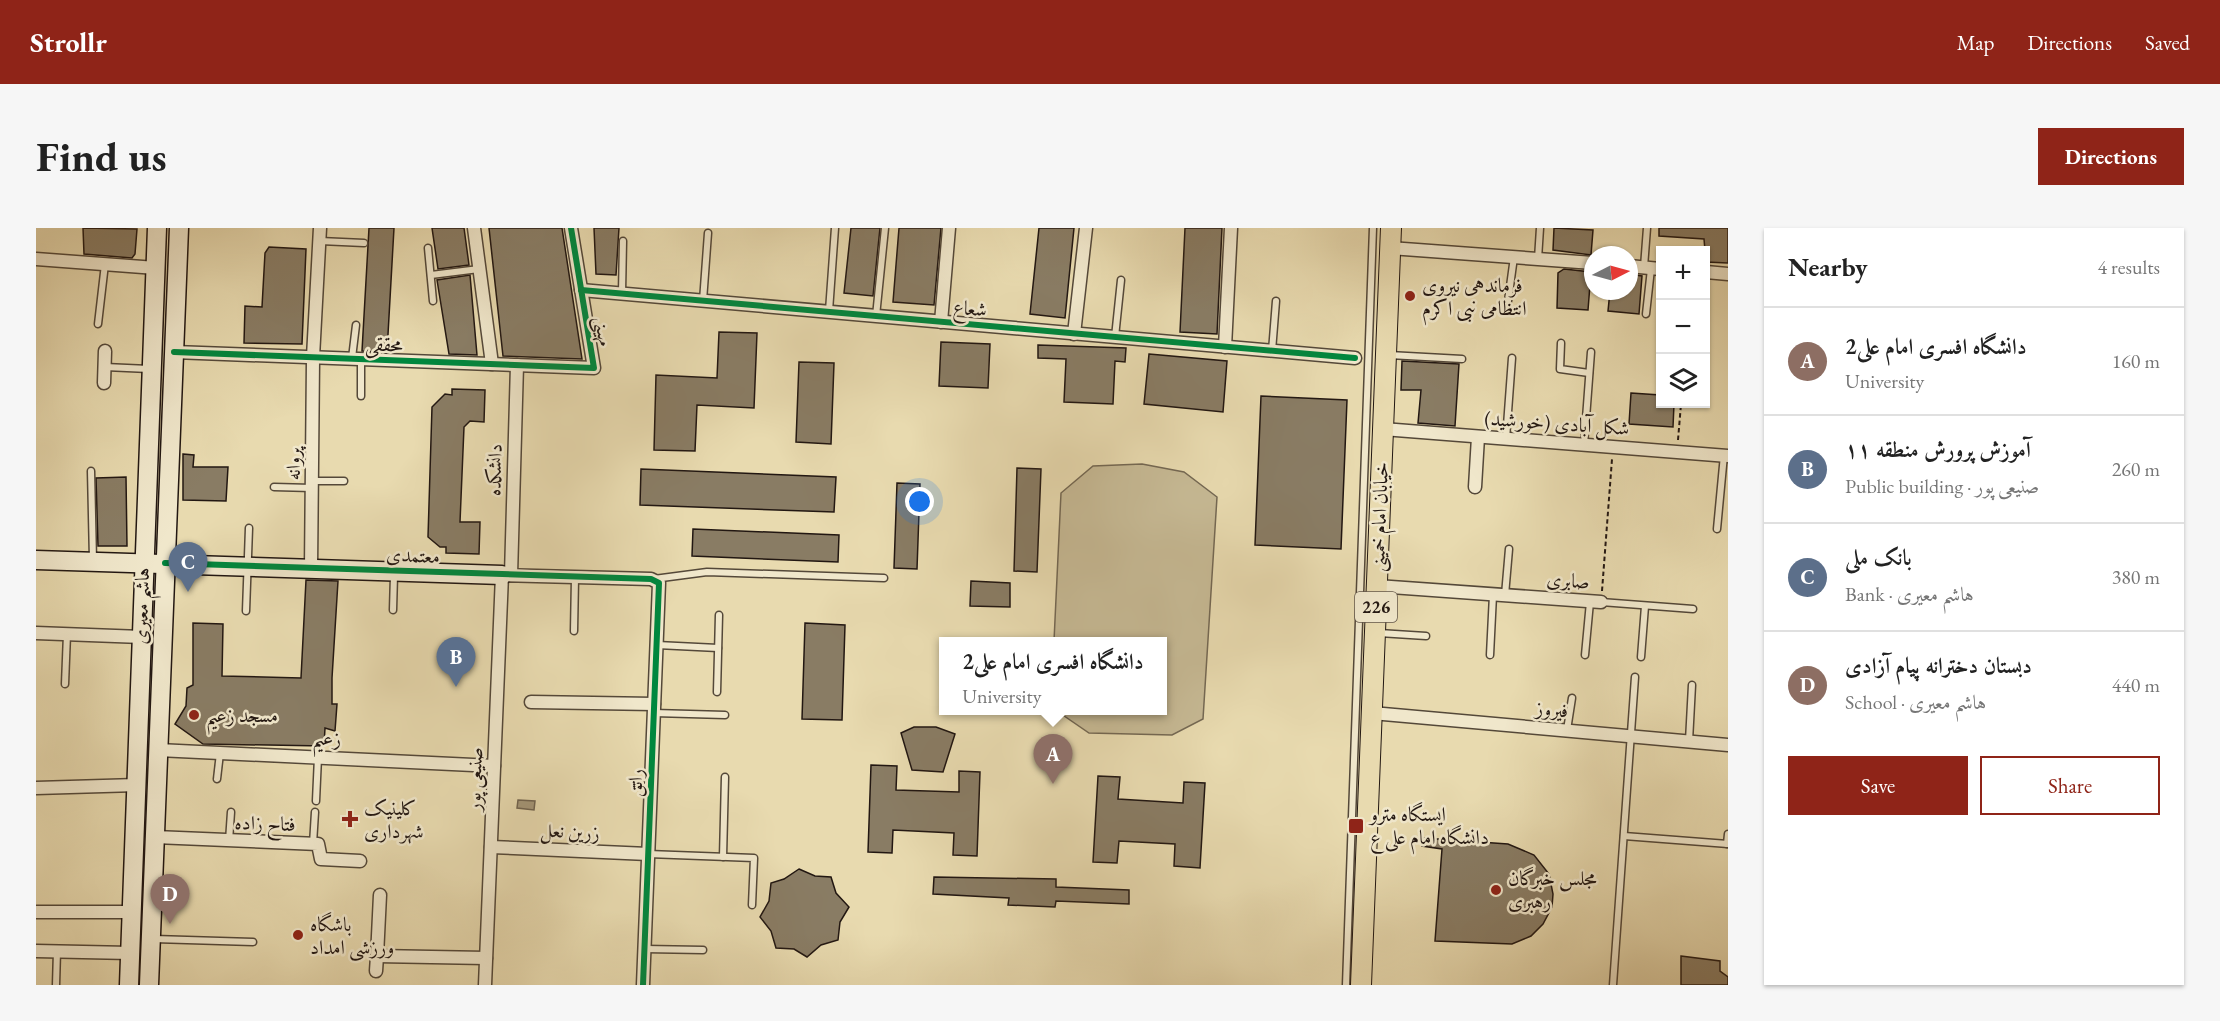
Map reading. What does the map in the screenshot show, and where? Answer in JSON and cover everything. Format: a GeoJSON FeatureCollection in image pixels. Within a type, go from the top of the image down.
{"type":"FeatureCollection","features":[{"type":"Feature","properties":{"kind":"main road","name":"هاشم معیری"},"geometry":{"type":"LineString","coordinates":[[129,985],[157,228]]}},
{"type":"Feature","properties":{"kind":"main road","name":"هاشم معیری"},"geometry":{"type":"LineString","coordinates":[[149,985],[179,228]]}},
{"type":"Feature","properties":{"kind":"main road","name":"خیابان امام خمینی"},"geometry":{"type":"LineString","coordinates":[[1361,985],[1390,228]]}},
{"type":"Feature","properties":{"kind":"main road"},"geometry":{"type":"LineString","coordinates":[[152,360],[174,352]]}},
{"type":"Feature","properties":{"kind":"main road","name":"معتمدی"},"geometry":{"type":"LineString","coordinates":[[36,560],[506,575]]}},
{"type":"Feature","properties":{"kind":"main road"},"geometry":{"type":"LineString","coordinates":[[138,749],[158,750]]}},
{"type":"Feature","properties":{"kind":"street"},"geometry":{"type":"LineString","coordinates":[[474,228],[492,364]]}},
{"type":"Feature","properties":{"kind":"street","name":"مهینی"},"geometry":{"type":"LineString","coordinates":[[571,228],[594,368]]}},
{"type":"Feature","properties":{"kind":"street"},"geometry":{"type":"LineString","coordinates":[[941,322],[949,228]]}},
{"type":"Feature","properties":{"kind":"street"},"geometry":{"type":"LineString","coordinates":[[1074,334],[1086,228]]}},
{"type":"Feature","properties":{"kind":"street"},"geometry":{"type":"LineString","coordinates":[[1225,347],[1231,228]]}},
{"type":"Feature","properties":{"kind":"street","name":"پروانه"},"geometry":{"type":"LineString","coordinates":[[311,568],[313,359],[319,234]]}},
{"type":"Feature","properties":{"kind":"street"},"geometry":{"type":"LineString","coordinates":[[1390,248],[1584,262]]}},
{"type":"Feature","properties":{"kind":"street"},"geometry":{"type":"LineString","coordinates":[[36,259],[156,268]]}},
{"type":"Feature","properties":{"kind":"street"},"geometry":{"type":"LineString","coordinates":[[1710,272],[1728,274]]}},
{"type":"Feature","properties":{"kind":"street","name":"شعاع"},"geometry":{"type":"LineString","coordinates":[[581,290],[1356,358]]}},
{"type":"Feature","properties":{"kind":"street"},"geometry":{"type":"LineString","coordinates":[[104,384],[105,351]]}},
{"type":"Feature","properties":{"kind":"street","name":"محققی"},"geometry":{"type":"LineString","coordinates":[[174,352],[594,368]]}},
{"type":"Feature","properties":{"kind":"street","name":"دانشکده"},"geometry":{"type":"LineString","coordinates":[[506,575],[517,365]]}},
{"type":"Feature","properties":{"kind":"street","name":"شکل آبادی (خورشید)"},"geometry":{"type":"LineString","coordinates":[[1383,429],[1726,455]]}},
{"type":"Feature","properties":{"kind":"street"},"geometry":{"type":"LineString","coordinates":[[1475,487],[1478,437]]}},
{"type":"Feature","properties":{"kind":"street","name":"معتمدی"},"geometry":{"type":"LineString","coordinates":[[506,575],[655,581]]}},
{"type":"Feature","properties":{"kind":"street","name":"صنیعی پور"},"geometry":{"type":"LineString","coordinates":[[485,985],[494,766],[506,575]]}},
{"type":"Feature","properties":{"kind":"street","name":"راتق"},"geometry":{"type":"LineString","coordinates":[[643,985],[656,645],[655,581]]}},
{"type":"Feature","properties":{"kind":"street","name":"صابری"},"geometry":{"type":"LineString","coordinates":[[1377,586],[1595,602]]}},
{"type":"Feature","properties":{"kind":"street"},"geometry":{"type":"LineString","coordinates":[[36,633],[142,637]]}},
{"type":"Feature","properties":{"kind":"street"},"geometry":{"type":"LineString","coordinates":[[531,702],[654,709]]}},
{"type":"Feature","properties":{"kind":"street","name":"فیروز"},"geometry":{"type":"LineString","coordinates":[[1372,713],[1728,744]]}},
{"type":"Feature","properties":{"kind":"street","name":"زعیم"},"geometry":{"type":"LineString","coordinates":[[158,750],[494,766]]}},
{"type":"Feature","properties":{"kind":"street"},"geometry":{"type":"LineString","coordinates":[[36,788],[136,784]]}},
{"type":"Feature","properties":{"kind":"street","name":"فتاح زاده"},"geometry":{"type":"LineString","coordinates":[[155,837],[313,844],[320,845],[321,859],[360,861]]}},
{"type":"Feature","properties":{"kind":"street","name":"زرین نعل"},"geometry":{"type":"LineString","coordinates":[[491,847],[648,854]]}},
{"type":"Feature","properties":{"kind":"street"},"geometry":{"type":"LineString","coordinates":[[376,971],[380,895]]}},
{"type":"Feature","properties":{"kind":"street"},"geometry":{"type":"LineString","coordinates":[[36,912],[132,912]]}},
{"type":"Feature","properties":{"kind":"street"},"geometry":{"type":"LineString","coordinates":[[36,951],[130,953]]}},
{"type":"Feature","properties":{"kind":"street"},"geometry":{"type":"LineString","coordinates":[[377,956],[486,958]]}},
{"type":"Feature","properties":{"kind":"lane"},"geometry":{"type":"LineString","coordinates":[[829,312],[835,228]]}},
{"type":"Feature","properties":{"kind":"lane"},"geometry":{"type":"LineString","coordinates":[[876,316],[885,228]]}},
{"type":"Feature","properties":{"kind":"lane"},"geometry":{"type":"LineString","coordinates":[[1346,985],[1373,228]]}},
{"type":"Feature","properties":{"kind":"lane"},"geometry":{"type":"LineString","coordinates":[[1538,259],[1540,228]]}},
{"type":"Feature","properties":{"kind":"lane"},"geometry":{"type":"LineString","coordinates":[[1646,314],[1652,268],[1647,228]]}},
{"type":"Feature","properties":{"kind":"lane"},"geometry":{"type":"LineString","coordinates":[[703,301],[708,233]]}},
{"type":"Feature","properties":{"kind":"lane"},"geometry":{"type":"LineString","coordinates":[[319,234],[364,243]]}},
{"type":"Feature","properties":{"kind":"lane"},"geometry":{"type":"LineString","coordinates":[[622,293],[623,241]]}},
{"type":"Feature","properties":{"kind":"lane"},"geometry":{"type":"LineString","coordinates":[[428,248],[433,301]]}},
{"type":"Feature","properties":{"kind":"lane"},"geometry":{"type":"LineString","coordinates":[[1508,301],[1514,257]]}},
{"type":"Feature","properties":{"kind":"lane"},"geometry":{"type":"LineString","coordinates":[[98,324],[105,264]]}},
{"type":"Feature","properties":{"kind":"lane"},"geometry":{"type":"LineString","coordinates":[[431,275],[479,269]]}},
{"type":"Feature","properties":{"kind":"lane"},"geometry":{"type":"LineString","coordinates":[[1115,338],[1121,280]]}},
{"type":"Feature","properties":{"kind":"lane"},"geometry":{"type":"LineString","coordinates":[[1272,351],[1276,301]]}},
{"type":"Feature","properties":{"kind":"lane"},"geometry":{"type":"LineString","coordinates":[[356,325],[361,396]]}},
{"type":"Feature","properties":{"kind":"lane"},"geometry":{"type":"LineString","coordinates":[[1561,343],[1560,369],[1589,373]]}},
{"type":"Feature","properties":{"kind":"lane"},"geometry":{"type":"LineString","coordinates":[[1584,445],[1591,352]]}},
{"type":"Feature","properties":{"kind":"lane"},"geometry":{"type":"LineString","coordinates":[[1386,355],[1462,359]]}},
{"type":"Feature","properties":{"kind":"lane"},"geometry":{"type":"LineString","coordinates":[[1506,439],[1512,358]]}},
{"type":"Feature","properties":{"kind":"lane"},"geometry":{"type":"LineString","coordinates":[[104,367],[152,360]]}},
{"type":"Feature","properties":{"kind":"lane"},"geometry":{"type":"LineString","coordinates":[[1718,529],[1726,455]]}},
{"type":"Feature","properties":{"kind":"lane"},"geometry":{"type":"LineString","coordinates":[[91,471],[93,561]]}},
{"type":"Feature","properties":{"kind":"lane"},"geometry":{"type":"LineString","coordinates":[[274,487],[344,481]]}},
{"type":"Feature","properties":{"kind":"lane"},"geometry":{"type":"LineString","coordinates":[[246,611],[249,528]]}},
{"type":"Feature","properties":{"kind":"lane"},"geometry":{"type":"LineString","coordinates":[[1490,655],[1509,549]]}},
{"type":"Feature","properties":{"kind":"lane"},"geometry":{"type":"LineString","coordinates":[[393,610],[394,571]]}},
{"type":"Feature","properties":{"kind":"lane"},"geometry":{"type":"LineString","coordinates":[[655,581],[708,572],[884,578]]}},
{"type":"Feature","properties":{"kind":"lane"},"geometry":{"type":"LineString","coordinates":[[574,631],[575,577]]}},
{"type":"Feature","properties":{"kind":"lane"},"geometry":{"type":"LineString","coordinates":[[1586,655],[1595,602],[1693,609]]}},
{"type":"Feature","properties":{"kind":"lane"},"geometry":{"type":"LineString","coordinates":[[1641,657],[1645,606]]}},
{"type":"Feature","properties":{"kind":"lane"},"geometry":{"type":"LineString","coordinates":[[717,692],[718,615]]}},
{"type":"Feature","properties":{"kind":"lane"},"geometry":{"type":"LineString","coordinates":[[1375,633],[1426,636]]}},
{"type":"Feature","properties":{"kind":"lane"},"geometry":{"type":"LineString","coordinates":[[65,684],[67,634]]}},
{"type":"Feature","properties":{"kind":"lane"},"geometry":{"type":"LineString","coordinates":[[656,645],[718,648]]}},
{"type":"Feature","properties":{"kind":"lane"},"geometry":{"type":"LineString","coordinates":[[1613,985],[1635,678]]}},
{"type":"Feature","properties":{"kind":"lane"},"geometry":{"type":"LineString","coordinates":[[1689,741],[1692,685]]}},
{"type":"Feature","properties":{"kind":"lane"},"geometry":{"type":"LineString","coordinates":[[1568,730],[1572,698]]}},
{"type":"Feature","properties":{"kind":"lane"},"geometry":{"type":"LineString","coordinates":[[654,709],[725,715]]}},
{"type":"Feature","properties":{"kind":"lane"},"geometry":{"type":"LineString","coordinates":[[217,779],[220,753]]}},
{"type":"Feature","properties":{"kind":"lane"},"geometry":{"type":"LineString","coordinates":[[316,801],[318,757]]}},
{"type":"Feature","properties":{"kind":"lane"},"geometry":{"type":"LineString","coordinates":[[723,856],[725,777]]}},
{"type":"Feature","properties":{"kind":"lane"},"geometry":{"type":"LineString","coordinates":[[229,841],[231,812]]}},
{"type":"Feature","properties":{"kind":"lane"},"geometry":{"type":"LineString","coordinates":[[313,844],[315,812]]}},
{"type":"Feature","properties":{"kind":"lane"},"geometry":{"type":"LineString","coordinates":[[1624,836],[1728,844],[1728,834]]}},
{"type":"Feature","properties":{"kind":"lane"},"geometry":{"type":"LineString","coordinates":[[648,854],[754,858],[752,905]]}},
{"type":"Feature","properties":{"kind":"lane"},"geometry":{"type":"LineString","coordinates":[[151,939],[252,942]]}},
{"type":"Feature","properties":{"kind":"lane"},"geometry":{"type":"LineString","coordinates":[[645,948],[703,950]]}},
{"type":"Feature","properties":{"kind":"lane"},"geometry":{"type":"LineString","coordinates":[[56,985],[57,951]]}},
{"type":"Feature","properties":{"kind":"path"},"geometry":{"type":"LineString","coordinates":[[1677,452],[1681,408]]}},
{"type":"Feature","properties":{"kind":"shaded area"},"geometry":{"type":"Polygon","coordinates":[[[1142,464],[1184,472],[1217,497],[1203,719],[1172,735],[1089,733],[1063,715],[1167,715],[1167,637],[1054,637],[1061,493],[1093,466],[1142,464]]]}},
{"type":"Feature","properties":{"kind":"shaded area"},"geometry":{"type":"Polygon","coordinates":[[[518,800],[535,801],[534,810],[517,808],[518,800]]]}},
{"type":"Feature","properties":{"kind":"building"},"geometry":{"type":"Polygon","coordinates":[[[83,228],[137,229],[135,254],[132,258],[84,254],[83,228]]]}},
{"type":"Feature","properties":{"kind":"building"},"geometry":{"type":"Polygon","coordinates":[[[369,228],[394,228],[387,352],[362,351],[369,228]]]}},
{"type":"Feature","properties":{"kind":"building"},"geometry":{"type":"Polygon","coordinates":[[[432,228],[464,228],[469,265],[438,269],[432,228]]]}},
{"type":"Feature","properties":{"kind":"building"},"geometry":{"type":"Polygon","coordinates":[[[489,228],[562,228],[582,359],[503,356],[489,228]]]}},
{"type":"Feature","properties":{"kind":"building"},"geometry":{"type":"Polygon","coordinates":[[[594,228],[619,228],[616,275],[596,274],[594,228]]]}},
{"type":"Feature","properties":{"kind":"building"},"geometry":{"type":"Polygon","coordinates":[[[851,228],[880,228],[873,296],[844,293],[851,228]]]}},
{"type":"Feature","properties":{"kind":"building"},"geometry":{"type":"Polygon","coordinates":[[[899,228],[941,228],[934,305],[893,302],[899,228]]]}},
{"type":"Feature","properties":{"kind":"building"},"geometry":{"type":"Polygon","coordinates":[[[1039,228],[1074,228],[1065,318],[1030,314],[1039,228]]]}},
{"type":"Feature","properties":{"kind":"building"},"geometry":{"type":"Polygon","coordinates":[[[1185,228],[1222,228],[1217,334],[1180,332],[1185,228]]]}},
{"type":"Feature","properties":{"kind":"building"},"geometry":{"type":"Polygon","coordinates":[[[1554,228],[1593,230],[1592,246],[1584,246],[1584,254],[1553,250],[1554,228]]]}},
{"type":"Feature","properties":{"kind":"building"},"geometry":{"type":"Polygon","coordinates":[[[1659,228],[1728,228],[1728,263],[1710,262],[1710,246],[1705,246],[1704,239],[1659,236],[1659,228]]]}},
{"type":"Feature","properties":{"kind":"building"},"geometry":{"type":"Polygon","coordinates":[[[269,247],[306,249],[302,344],[244,343],[245,306],[262,307],[265,253],[269,247]]]}},
{"type":"Feature","properties":{"kind":"building"},"geometry":{"type":"Polygon","coordinates":[[[1564,269],[1584,271],[1584,300],[1589,300],[1588,310],[1557,308],[1558,273],[1564,269]]]}},
{"type":"Feature","properties":{"kind":"building"},"geometry":{"type":"Polygon","coordinates":[[[470,275],[477,355],[449,354],[437,280],[470,275]]]}},
{"type":"Feature","properties":{"kind":"building"},"geometry":{"type":"Polygon","coordinates":[[[1638,275],[1642,276],[1639,314],[1608,311],[1609,300],[1638,300],[1638,275]]]}},
{"type":"Feature","properties":{"kind":"building"},"geometry":{"type":"Polygon","coordinates":[[[719,332],[757,333],[754,408],[697,405],[695,451],[654,450],[656,375],[717,378],[719,332]]]}},
{"type":"Feature","properties":{"kind":"building"},"geometry":{"type":"Polygon","coordinates":[[[941,342],[990,344],[988,388],[939,386],[941,342]]]}},
{"type":"Feature","properties":{"kind":"building"},"geometry":{"type":"Polygon","coordinates":[[[1038,345],[1126,348],[1125,362],[1115,361],[1113,404],[1064,402],[1066,359],[1038,358],[1038,345]]]}},
{"type":"Feature","properties":{"kind":"building"},"geometry":{"type":"Polygon","coordinates":[[[1149,354],[1227,361],[1223,412],[1144,404],[1149,354]]]}},
{"type":"Feature","properties":{"kind":"building"},"geometry":{"type":"Polygon","coordinates":[[[1402,361],[1459,364],[1455,426],[1418,423],[1421,390],[1401,390],[1402,361]]]}},
{"type":"Feature","properties":{"kind":"building"},"geometry":{"type":"Polygon","coordinates":[[[799,362],[834,363],[831,444],[796,442],[799,362]]]}},
{"type":"Feature","properties":{"kind":"building"},"geometry":{"type":"Polygon","coordinates":[[[452,389],[485,390],[484,422],[470,421],[464,427],[460,522],[480,522],[479,554],[446,553],[446,547],[440,547],[428,537],[432,407],[445,394],[452,395],[452,389]]]}},
{"type":"Feature","properties":{"kind":"building"},"geometry":{"type":"Polygon","coordinates":[[[1631,393],[1656,395],[1656,408],[1674,408],[1673,427],[1629,424],[1631,393]]]}},
{"type":"Feature","properties":{"kind":"building"},"geometry":{"type":"Polygon","coordinates":[[[1261,396],[1347,400],[1341,549],[1255,545],[1261,396]]]}},
{"type":"Feature","properties":{"kind":"building"},"geometry":{"type":"Polygon","coordinates":[[[183,454],[194,455],[193,467],[228,467],[226,501],[183,500],[183,454]]]}},
{"type":"Feature","properties":{"kind":"building"},"geometry":{"type":"Polygon","coordinates":[[[1017,468],[1041,469],[1037,572],[1014,571],[1017,468]]]}},
{"type":"Feature","properties":{"kind":"building"},"geometry":{"type":"Polygon","coordinates":[[[641,469],[836,477],[834,512],[640,505],[641,469]]]}},
{"type":"Feature","properties":{"kind":"building"},"geometry":{"type":"Polygon","coordinates":[[[126,477],[127,546],[98,546],[96,478],[126,477]]]}},
{"type":"Feature","properties":{"kind":"building"},"geometry":{"type":"Polygon","coordinates":[[[897,483],[920,484],[917,569],[894,568],[897,483]]]}},
{"type":"Feature","properties":{"kind":"building"},"geometry":{"type":"Polygon","coordinates":[[[693,529],[839,535],[838,562],[692,556],[693,529]]]}},
{"type":"Feature","properties":{"kind":"building"},"geometry":{"type":"Polygon","coordinates":[[[306,580],[338,581],[332,678],[332,704],[337,704],[335,731],[325,728],[324,746],[203,744],[175,724],[186,706],[187,688],[193,685],[193,623],[223,624],[222,676],[301,678],[306,580]]]}},
{"type":"Feature","properties":{"kind":"building"},"geometry":{"type":"Polygon","coordinates":[[[971,581],[1010,583],[1010,607],[970,606],[971,581]]]}},
{"type":"Feature","properties":{"kind":"building"},"geometry":{"type":"Polygon","coordinates":[[[805,623],[845,625],[842,720],[802,719],[805,623]]]}},
{"type":"Feature","properties":{"kind":"building"},"geometry":{"type":"Polygon","coordinates":[[[914,727],[936,727],[955,734],[943,772],[912,770],[901,733],[914,727]]]}},
{"type":"Feature","properties":{"kind":"building"},"geometry":{"type":"Polygon","coordinates":[[[871,765],[897,766],[896,790],[959,792],[959,771],[980,772],[977,856],[953,855],[954,833],[893,830],[892,853],[868,852],[871,765]]]}},
{"type":"Feature","properties":{"kind":"building"},"geometry":{"type":"Polygon","coordinates":[[[1098,776],[1120,777],[1118,799],[1183,803],[1184,782],[1205,783],[1200,868],[1174,866],[1175,844],[1119,841],[1117,863],[1093,862],[1098,776]]]}},
{"type":"Feature","properties":{"kind":"building","name":"مجلس خبرگان رهبری"},"geometry":{"type":"Polygon","coordinates":[[[1423,838],[1508,844],[1534,855],[1549,874],[1553,894],[1552,907],[1543,924],[1531,936],[1512,944],[1435,941],[1442,849],[1422,846],[1423,838]]]}},
{"type":"Feature","properties":{"kind":"building"},"geometry":{"type":"Polygon","coordinates":[[[799,869],[815,876],[831,877],[836,893],[849,907],[840,922],[838,940],[821,945],[807,957],[794,949],[776,948],[771,931],[760,917],[769,901],[771,883],[784,879],[799,869]]]}},
{"type":"Feature","properties":{"kind":"building"},"geometry":{"type":"Polygon","coordinates":[[[934,877],[1056,879],[1056,887],[1129,890],[1129,904],[1056,901],[1055,907],[1008,905],[1009,898],[933,894],[934,877]]]}},
{"type":"Feature","properties":{"kind":"building"},"geometry":{"type":"Polygon","coordinates":[[[1681,956],[1720,961],[1720,971],[1728,977],[1728,985],[1681,985],[1681,956]]]}},
{"type":"Feature","properties":{"kind":"cycle path"},"geometry":{"type":"LineString","coordinates":[[174,352],[594,368],[571,228]]}},
{"type":"Feature","properties":{"kind":"cycle path"},"geometry":{"type":"LineString","coordinates":[[581,290],[1355,358]]}},
{"type":"Feature","properties":{"kind":"cycle path"},"geometry":{"type":"LineString","coordinates":[[165,563],[651,579],[659,583],[643,985]]}},
{"type":"Feature","properties":{"kind":"place","name":"فرماندهی نیروی انتظامی نبی اکرم"},"geometry":{"type":"Point","coordinates":[1410,296]}},
{"type":"Feature","properties":{"kind":"place","name":"بانک ملی"},"geometry":{"type":"Point","coordinates":[188,592]}},
{"type":"Feature","properties":{"kind":"place","name":"آموزش پرورش منطقه ۱۱"},"geometry":{"type":"Point","coordinates":[456,687]}},
{"type":"Feature","properties":{"kind":"place","name":"مسجد زعیم"},"geometry":{"type":"Point","coordinates":[194,715]}},
{"type":"Feature","properties":{"kind":"place","name":"دانشگاه افسری امام علی2"},"geometry":{"type":"Point","coordinates":[1053,784]}},
{"type":"Feature","properties":{"kind":"place","name":"کلینیک شهرداری"},"geometry":{"type":"Point","coordinates":[350,819]}},
{"type":"Feature","properties":{"kind":"place","name":"ایستگاه مترو دانشگاه امام علی ع"},"geometry":{"type":"Point","coordinates":[1356,826]}},
{"type":"Feature","properties":{"kind":"place","name":"مجلس خبرگان رهبری"},"geometry":{"type":"Point","coordinates":[1496,890]}},
{"type":"Feature","properties":{"kind":"place","name":"دبستان دخترانه پیام آزادی"},"geometry":{"type":"Point","coordinates":[170,924]}},
{"type":"Feature","properties":{"kind":"place","name":"باشگاه ورزشی امداد"},"geometry":{"type":"Point","coordinates":[298,935]}}]}
